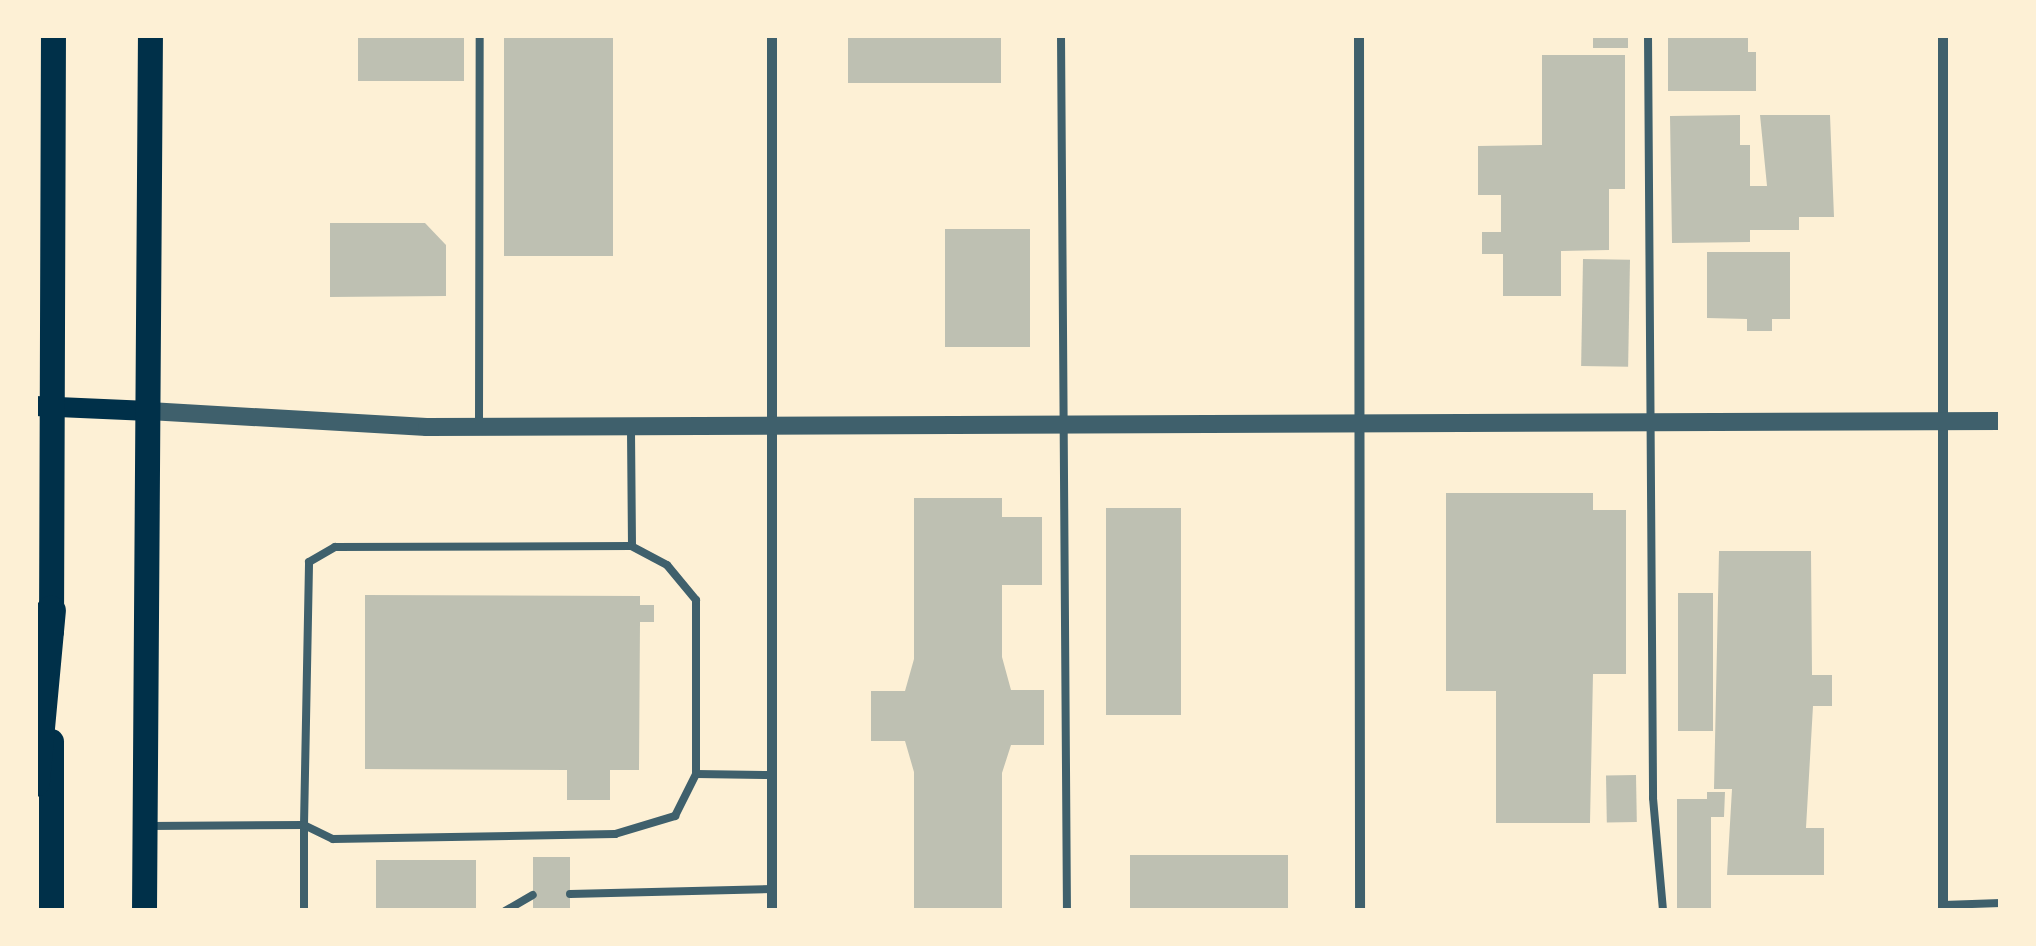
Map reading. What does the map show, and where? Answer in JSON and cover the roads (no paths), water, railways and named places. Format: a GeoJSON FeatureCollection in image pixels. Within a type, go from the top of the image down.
{"type":"FeatureCollection","features":[{"type":"Feature","properties":{"kind":"highway"},"geometry":{"type":"LineString","coordinates":[[35,782],[51,611]]}},
{"type":"Feature","properties":{"kind":"main road"},"geometry":{"type":"LineString","coordinates":[[51,911],[51,611],[43,406],[53,35]]}},
{"type":"Feature","properties":{"kind":"main road"},"geometry":{"type":"LineString","coordinates":[[144,911],[150,35]]}},
{"type":"Feature","properties":{"kind":"main road"},"geometry":{"type":"LineString","coordinates":[[43,406],[148,410]]}},
{"type":"Feature","properties":{"kind":"street"},"geometry":{"type":"LineString","coordinates":[[772,35],[772,911]]}},
{"type":"Feature","properties":{"kind":"street"},"geometry":{"type":"LineString","coordinates":[[1359,35],[1360,911]]}},
{"type":"Feature","properties":{"kind":"street"},"geometry":{"type":"LineString","coordinates":[[1943,35],[1944,908]]}},
{"type":"Feature","properties":{"kind":"street"},"geometry":{"type":"LineString","coordinates":[[148,410],[479,427],[2001,421]]}},
{"type":"Feature","properties":{"kind":"lane"},"geometry":{"type":"LineString","coordinates":[[479,427],[480,35]]}},
{"type":"Feature","properties":{"kind":"lane"},"geometry":{"type":"LineString","coordinates":[[1061,35],[1067,911]]}},
{"type":"Feature","properties":{"kind":"lane"},"geometry":{"type":"LineString","coordinates":[[1648,35],[1652,798],[1663,911]]}},
{"type":"Feature","properties":{"kind":"lane"},"geometry":{"type":"LineString","coordinates":[[631,426],[632,546]]}},
{"type":"Feature","properties":{"kind":"lane"},"geometry":{"type":"LineString","coordinates":[[144,826],[304,826],[333,839],[615,834],[676,816],[696,774],[696,600],[667,566],[632,546],[336,547],[309,562],[304,826],[304,911]]}},
{"type":"Feature","properties":{"kind":"lane"},"geometry":{"type":"LineString","coordinates":[[696,774],[772,775]]}},
{"type":"Feature","properties":{"kind":"lane"},"geometry":{"type":"LineString","coordinates":[[570,894],[772,889]]}},
{"type":"Feature","properties":{"kind":"lane"},"geometry":{"type":"LineString","coordinates":[[505,911],[532,896]]}},
{"type":"Feature","properties":{"kind":"lane"},"geometry":{"type":"LineString","coordinates":[[1944,908],[2001,904]]}}]}
